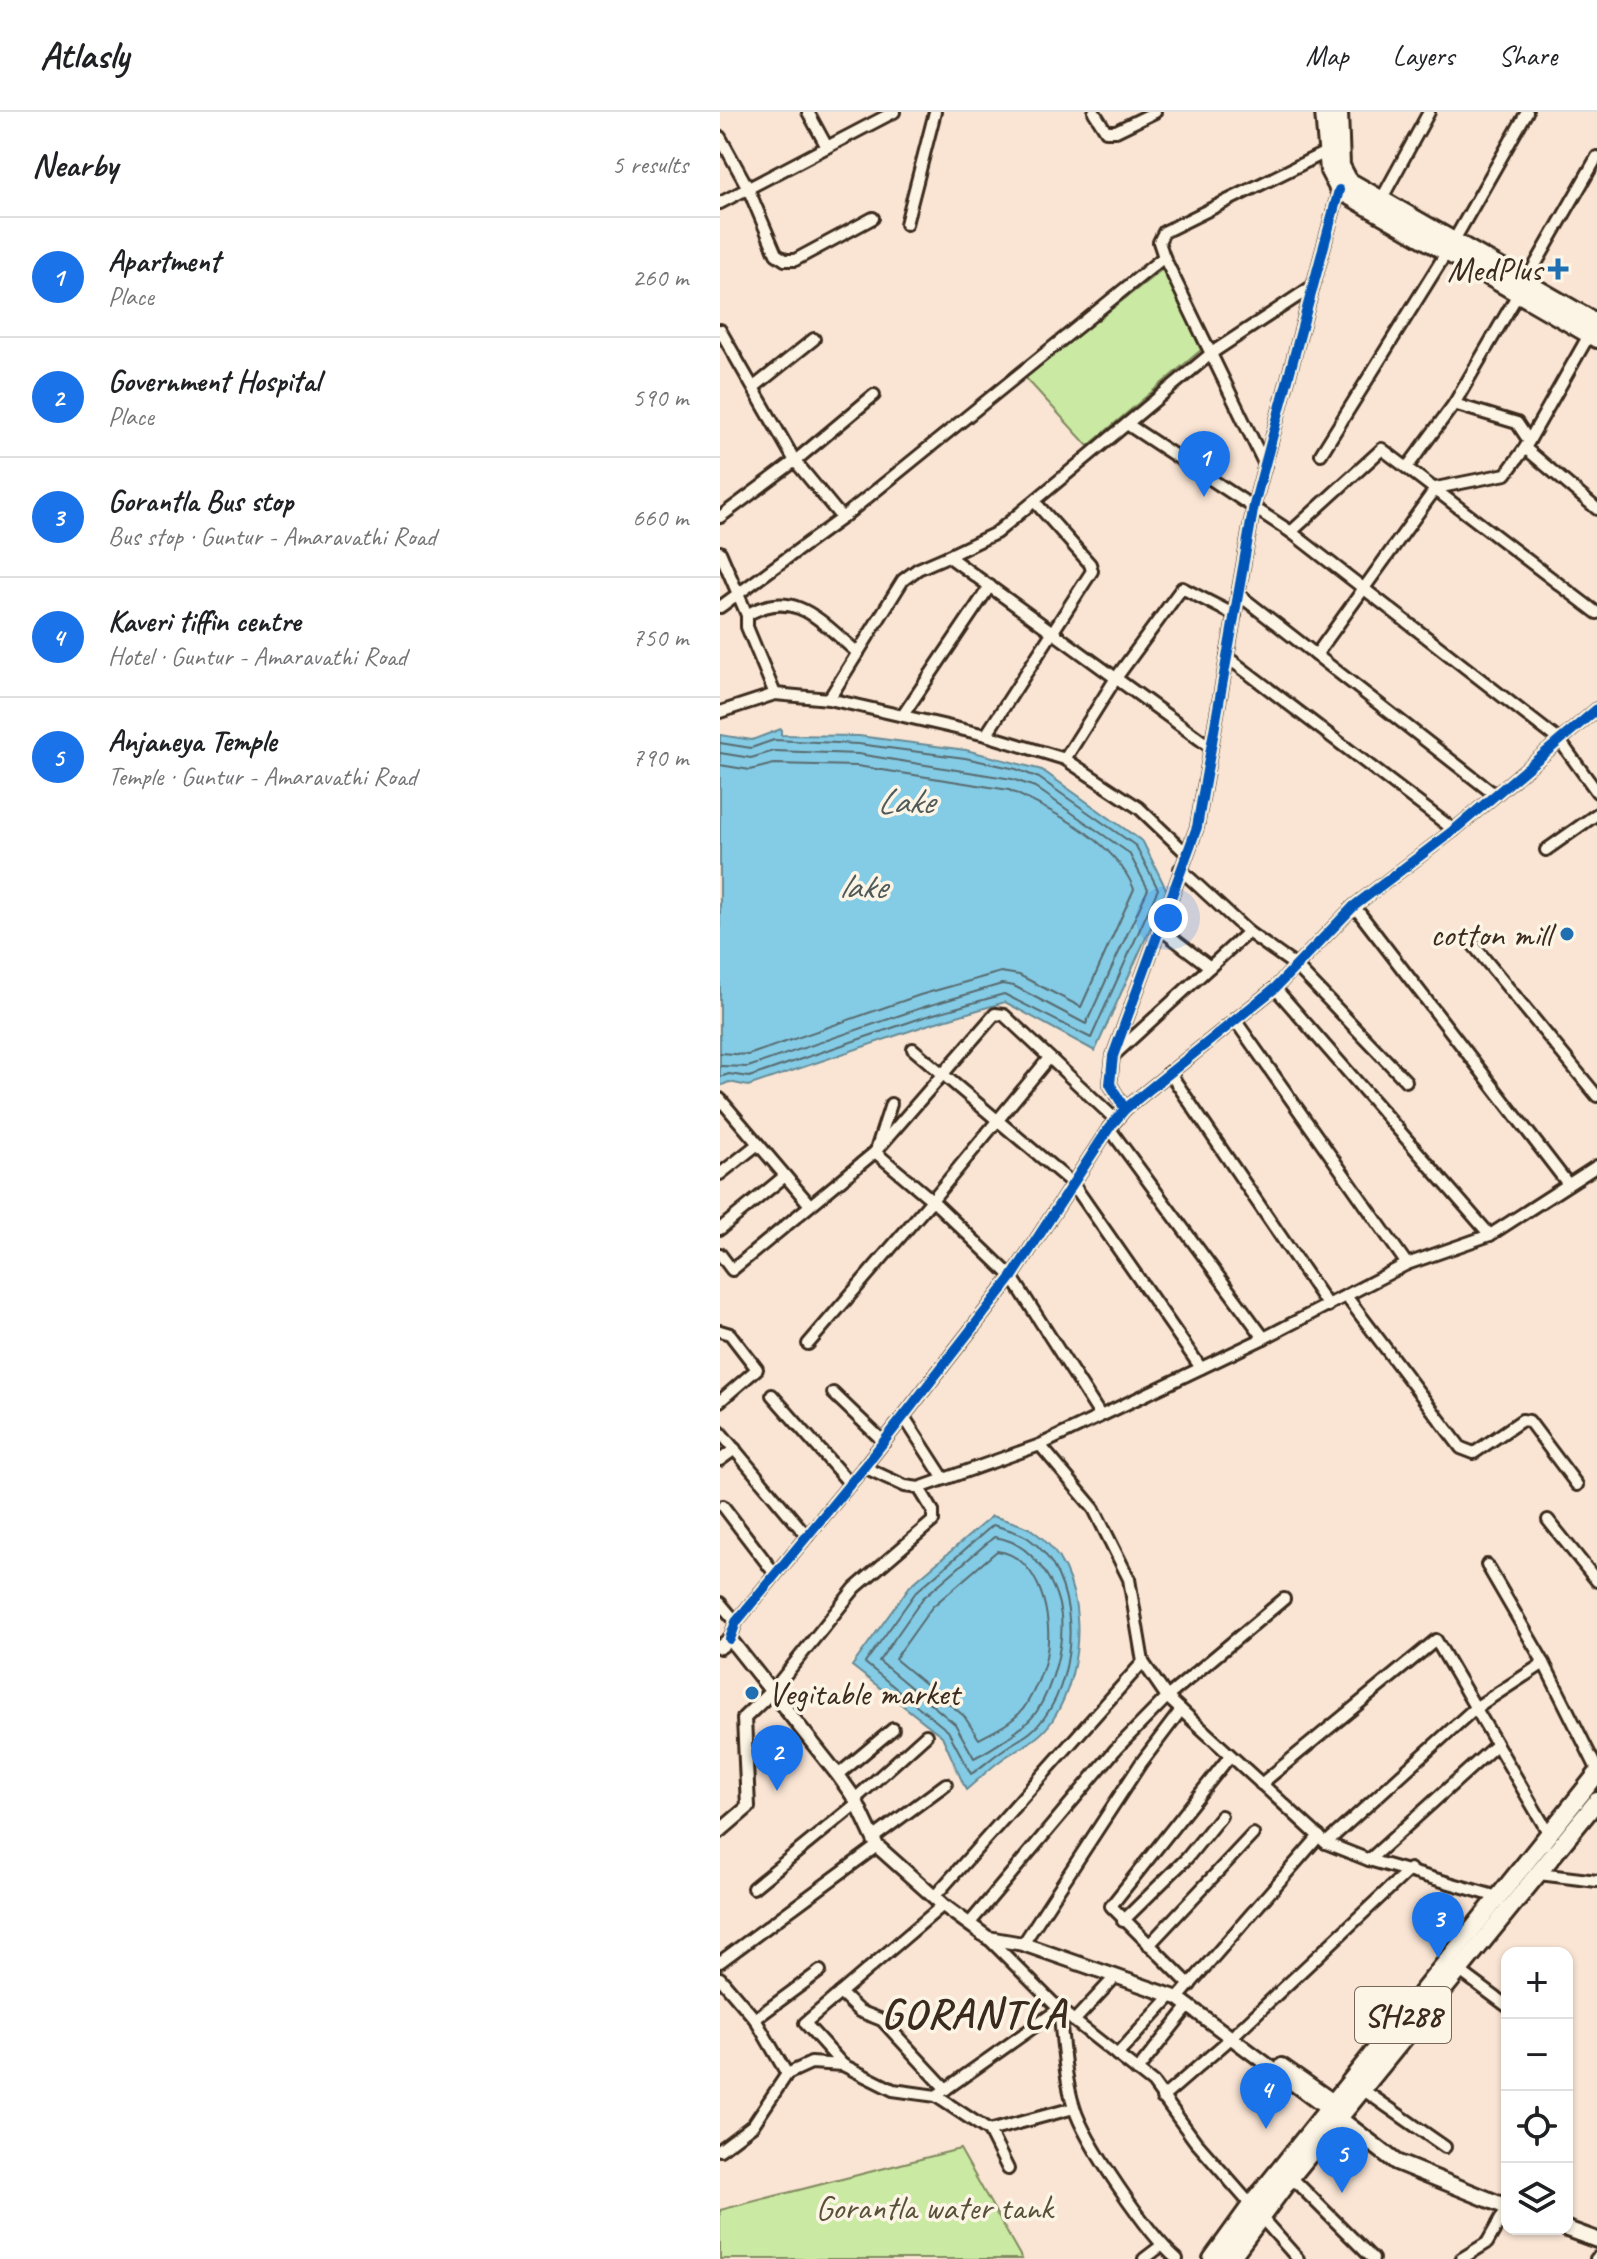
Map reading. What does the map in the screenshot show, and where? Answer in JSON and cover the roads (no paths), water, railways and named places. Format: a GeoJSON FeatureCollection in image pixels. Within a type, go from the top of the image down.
{"type":"FeatureCollection","features":[{"type":"Feature","properties":{"kind":"main road"},"geometry":{"type":"LineString","coordinates":[[1324,112],[1329,171],[1339,190],[1490,270],[1594,332]]}},
{"type":"Feature","properties":{"kind":"main road"},"geometry":{"type":"LineString","coordinates":[[1339,112],[1344,174],[1449,248]]}},
{"type":"Feature","properties":{"kind":"main road","name":"SH288"},"geometry":{"type":"LineString","coordinates":[[1212,2259],[1336,2110],[1597,1772]]}},
{"type":"Feature","properties":{"kind":"main road","name":"SH288"},"geometry":{"type":"LineString","coordinates":[[1230,2259],[1255,2211],[1291,2177],[1336,2110],[1362,2089],[1597,1801]]}},
{"type":"Feature","properties":{"kind":"main road"},"geometry":{"type":"LineString","coordinates":[[1336,2110],[1396,2162],[1501,2206]]}},
{"type":"Feature","properties":{"kind":"main road"},"geometry":{"type":"LineString","coordinates":[[1573,2231],[1597,2240]]}},
{"type":"Feature","properties":{"kind":"street"},"geometry":{"type":"LineString","coordinates":[[808,112],[827,147]]}},
{"type":"Feature","properties":{"kind":"street"},"geometry":{"type":"LineString","coordinates":[[720,203],[894,112]]}},
{"type":"Feature","properties":{"kind":"street"},"geometry":{"type":"LineString","coordinates":[[906,224],[935,112]]}},
{"type":"Feature","properties":{"kind":"street"},"geometry":{"type":"LineString","coordinates":[[1094,112],[1106,131],[1116,131],[1155,112]]}},
{"type":"Feature","properties":{"kind":"street"},"geometry":{"type":"LineString","coordinates":[[1381,200],[1429,112]]}},
{"type":"Feature","properties":{"kind":"street"},"geometry":{"type":"LineString","coordinates":[[1321,454],[1449,248],[1527,112]]}},
{"type":"Feature","properties":{"kind":"street"},"geometry":{"type":"LineString","coordinates":[[720,137],[748,188],[769,241],[776,254],[785,260],[795,260],[873,218]]}},
{"type":"Feature","properties":{"kind":"street"},"geometry":{"type":"LineString","coordinates":[[1265,465],[1159,242],[1164,232],[1326,152]]}},
{"type":"Feature","properties":{"kind":"street"},"geometry":{"type":"LineString","coordinates":[[1408,466],[1454,404],[1597,157]]}},
{"type":"Feature","properties":{"kind":"street"},"geometry":{"type":"LineString","coordinates":[[1125,1109],[1110,1084],[1113,1056],[1197,827],[1254,505],[1339,190]]}},
{"type":"Feature","properties":{"kind":"street"},"geometry":{"type":"LineString","coordinates":[[720,607],[842,518],[1164,257]]}},
{"type":"Feature","properties":{"kind":"street"},"geometry":{"type":"LineString","coordinates":[[829,699],[903,580],[918,569],[990,537],[1213,352],[1313,286]]}},
{"type":"Feature","properties":{"kind":"street"},"geometry":{"type":"LineString","coordinates":[[720,330],[795,461],[842,518]]}},
{"type":"Feature","properties":{"kind":"street"},"geometry":{"type":"LineString","coordinates":[[1316,655],[1436,488],[1506,474],[1594,332]]}},
{"type":"Feature","properties":{"kind":"street"},"geometry":{"type":"LineString","coordinates":[[754,387],[814,339]]}},
{"type":"Feature","properties":{"kind":"street"},"geometry":{"type":"LineString","coordinates":[[720,517],[795,461],[874,395]]}},
{"type":"Feature","properties":{"kind":"street"},"geometry":{"type":"LineString","coordinates":[[1454,404],[1517,423],[1527,444],[1597,509]]}},
{"type":"Feature","properties":{"kind":"street"},"geometry":{"type":"LineString","coordinates":[[1127,424],[1291,532],[1560,741],[1597,792]]}},
{"type":"Feature","properties":{"kind":"street"},"geometry":{"type":"LineString","coordinates":[[1291,532],[1376,451],[1389,451],[1597,613]]}},
{"type":"Feature","properties":{"kind":"street"},"geometry":{"type":"LineString","coordinates":[[986,735],[1092,571],[1090,564],[1035,502]]}},
{"type":"Feature","properties":{"kind":"street"},"geometry":{"type":"LineString","coordinates":[[720,552],[747,615],[747,627],[775,694]]}},
{"type":"Feature","properties":{"kind":"street"},"geometry":{"type":"LineString","coordinates":[[948,556],[1209,746]]}},
{"type":"Feature","properties":{"kind":"street"},"geometry":{"type":"LineString","coordinates":[[903,715],[990,586]]}},
{"type":"Feature","properties":{"kind":"street"},"geometry":{"type":"LineString","coordinates":[[1065,759],[1116,678],[1182,588],[1235,615]]}},
{"type":"Feature","properties":{"kind":"street"},"geometry":{"type":"LineString","coordinates":[[1238,594],[1494,794]]}},
{"type":"Feature","properties":{"kind":"street"},"geometry":{"type":"LineString","coordinates":[[747,615],[777,602],[797,606],[858,653]]}},
{"type":"Feature","properties":{"kind":"street"},"geometry":{"type":"LineString","coordinates":[[1227,657],[1454,830]]}},
{"type":"Feature","properties":{"kind":"street"},"geometry":{"type":"LineString","coordinates":[[720,712],[775,694],[829,699],[986,735],[1065,759],[1139,808],[1186,853]]}},
{"type":"Feature","properties":{"kind":"street"},"geometry":{"type":"LineString","coordinates":[[1298,2259],[1255,2211],[1153,2083],[1059,2009],[988,1938],[938,1901],[875,1842],[856,1802],[838,1775],[773,1690],[725,1643],[736,1622],[904,1417],[1012,1277],[1125,1109],[1275,988],[1354,906],[1454,830],[1597,709]]}},
{"type":"Feature","properties":{"kind":"street"},"geometry":{"type":"LineString","coordinates":[[1546,850],[1597,814]]}},
{"type":"Feature","properties":{"kind":"street"},"geometry":{"type":"LineString","coordinates":[[1180,869],[1248,932],[1296,966],[1406,1081]]}},
{"type":"Feature","properties":{"kind":"street"},"geometry":{"type":"LineString","coordinates":[[1354,906],[1568,1184]]}},
{"type":"Feature","properties":{"kind":"street"},"geometry":{"type":"LineString","coordinates":[[1159,928],[1210,967]]}},
{"type":"Feature","properties":{"kind":"street"},"geometry":{"type":"LineString","coordinates":[[1113,1056],[1248,932]]}},
{"type":"Feature","properties":{"kind":"street"},"geometry":{"type":"LineString","coordinates":[[1470,941],[1597,1096]]}},
{"type":"Feature","properties":{"kind":"street"},"geometry":{"type":"LineString","coordinates":[[1275,988],[1490,1235]]}},
{"type":"Feature","properties":{"kind":"street"},"geometry":{"type":"LineString","coordinates":[[720,1254],[732,1270],[875,1152],[999,1012],[1113,1124],[1264,1338]]}},
{"type":"Feature","properties":{"kind":"street"},"geometry":{"type":"LineString","coordinates":[[1235,1020],[1407,1264]]}},
{"type":"Feature","properties":{"kind":"street"},"geometry":{"type":"LineString","coordinates":[[913,1049],[1073,1184],[1201,1368]]}},
{"type":"Feature","properties":{"kind":"street"},"geometry":{"type":"LineString","coordinates":[[808,1344],[1049,1058]]}},
{"type":"Feature","properties":{"kind":"street"},"geometry":{"type":"LineString","coordinates":[[1169,1072],[1328,1306]]}},
{"type":"Feature","properties":{"kind":"street"},"geometry":{"type":"LineString","coordinates":[[720,1099],[810,1205]]}},
{"type":"Feature","properties":{"kind":"street"},"geometry":{"type":"LineString","coordinates":[[875,1152],[891,1104]]}},
{"type":"Feature","properties":{"kind":"street"},"geometry":{"type":"LineString","coordinates":[[720,1174],[758,1144]]}},
{"type":"Feature","properties":{"kind":"street"},"geometry":{"type":"LineString","coordinates":[[875,1152],[932,1200],[1012,1277],[1100,1415]]}},
{"type":"Feature","properties":{"kind":"street"},"geometry":{"type":"LineString","coordinates":[[864,1467],[905,1486],[919,1488],[1040,1445],[1264,1338],[1407,1264],[1490,1235],[1597,1166]]}},
{"type":"Feature","properties":{"kind":"street"},"geometry":{"type":"LineString","coordinates":[[720,1229],[785,1176]]}},
{"type":"Feature","properties":{"kind":"street"},"geometry":{"type":"LineString","coordinates":[[1346,1296],[1461,1448],[1474,1453],[1522,1420],[1529,1421],[1577,1485]]}},
{"type":"Feature","properties":{"kind":"street"},"geometry":{"type":"LineString","coordinates":[[720,1331],[730,1334],[757,1369],[720,1401]]}},
{"type":"Feature","properties":{"kind":"street"},"geometry":{"type":"LineString","coordinates":[[833,1393],[884,1442]]}},
{"type":"Feature","properties":{"kind":"street"},"geometry":{"type":"LineString","coordinates":[[772,1395],[850,1484]]}},
{"type":"Feature","properties":{"kind":"street"},"geometry":{"type":"LineString","coordinates":[[904,1417],[944,1479]]}},
{"type":"Feature","properties":{"kind":"street"},"geometry":{"type":"LineString","coordinates":[[720,1432],[807,1536]]}},
{"type":"Feature","properties":{"kind":"street"},"geometry":{"type":"LineString","coordinates":[[1040,1445],[1094,1509],[1129,1579],[1143,1662],[1167,1697],[1322,1840],[1369,1860],[1410,1869],[1498,1897]]}},
{"type":"Feature","properties":{"kind":"street"},"geometry":{"type":"LineString","coordinates":[[720,1460],[735,1449]]}},
{"type":"Feature","properties":{"kind":"street"},"geometry":{"type":"LineString","coordinates":[[720,1831],[748,1807],[744,1718],[773,1690],[855,1588],[933,1521],[933,1511],[919,1488]]}},
{"type":"Feature","properties":{"kind":"street"},"geometry":{"type":"LineString","coordinates":[[723,1506],[775,1574]]}},
{"type":"Feature","properties":{"kind":"street"},"geometry":{"type":"LineString","coordinates":[[1548,1520],[1597,1581]]}},
{"type":"Feature","properties":{"kind":"street"},"geometry":{"type":"LineString","coordinates":[[1487,1565],[1544,1663],[1597,1772]]}},
{"type":"Feature","properties":{"kind":"street"},"geometry":{"type":"LineString","coordinates":[[969,1924],[1108,1758],[1167,1697],[1284,1599]]}},
{"type":"Feature","properties":{"kind":"street"},"geometry":{"type":"LineString","coordinates":[[720,1603],[736,1622]]}},
{"type":"Feature","properties":{"kind":"street"},"geometry":{"type":"LineString","coordinates":[[1261,1784],[1436,1640],[1549,1834]]}},
{"type":"Feature","properties":{"kind":"street"},"geometry":{"type":"LineString","coordinates":[[1059,2009],[941,2092],[893,2090],[843,2065],[805,2023],[938,1901],[1143,1662]]}},
{"type":"Feature","properties":{"kind":"street"},"geometry":{"type":"LineString","coordinates":[[1137,2071],[1184,2003],[1190,1985],[1322,1840],[1475,1708],[1544,1663]]}},
{"type":"Feature","properties":{"kind":"street"},"geometry":{"type":"LineString","coordinates":[[1023,1944],[1141,1763],[1181,1710]]}},
{"type":"Feature","properties":{"kind":"street"},"geometry":{"type":"LineString","coordinates":[[838,1775],[893,1729]]}},
{"type":"Feature","properties":{"kind":"street"},"geometry":{"type":"LineString","coordinates":[[753,1888],[856,1802],[926,1735]]}},
{"type":"Feature","properties":{"kind":"street"},"geometry":{"type":"LineString","coordinates":[[1369,1860],[1496,1745]]}},
{"type":"Feature","properties":{"kind":"street"},"geometry":{"type":"LineString","coordinates":[[1190,1985],[1123,1921],[1112,1909],[1112,1903],[1230,1756]]}},
{"type":"Feature","properties":{"kind":"street"},"geometry":{"type":"LineString","coordinates":[[720,1962],[946,1784]]}},
{"type":"Feature","properties":{"kind":"street"},"geometry":{"type":"LineString","coordinates":[[1123,1921],[1187,1858],[1221,1816]]}},
{"type":"Feature","properties":{"kind":"street"},"geometry":{"type":"LineString","coordinates":[[1149,1945],[1253,1834]]}},
{"type":"Feature","properties":{"kind":"street"},"geometry":{"type":"LineString","coordinates":[[1162,2098],[1233,2036],[1410,1869]]}},
{"type":"Feature","properties":{"kind":"street"},"geometry":{"type":"LineString","coordinates":[[1539,1874],[1597,1881]]}},
{"type":"Feature","properties":{"kind":"street"},"geometry":{"type":"LineString","coordinates":[[988,1938],[1023,1944],[1184,2003],[1198,2016],[1233,2036],[1336,2110]]}},
{"type":"Feature","properties":{"kind":"street"},"geometry":{"type":"LineString","coordinates":[[755,2019],[820,1971]]}},
{"type":"Feature","properties":{"kind":"street"},"geometry":{"type":"LineString","coordinates":[[1460,1971],[1501,2002]]}},
{"type":"Feature","properties":{"kind":"street"},"geometry":{"type":"LineString","coordinates":[[1074,2021],[1116,1976]]}},
{"type":"Feature","properties":{"kind":"street"},"geometry":{"type":"LineString","coordinates":[[720,1978],[755,2019],[787,2074]]}},
{"type":"Feature","properties":{"kind":"street"},"geometry":{"type":"LineString","coordinates":[[840,1993],[859,2011],[882,2020],[941,2092],[989,2131],[1008,2169]]}},
{"type":"Feature","properties":{"kind":"street"},"geometry":{"type":"LineString","coordinates":[[1117,2055],[1184,2003]]}},
{"type":"Feature","properties":{"kind":"street"},"geometry":{"type":"LineString","coordinates":[[1059,2009],[1074,2108],[1108,2169],[1161,2246],[1177,2259]]}},
{"type":"Feature","properties":{"kind":"street"},"geometry":{"type":"LineString","coordinates":[[720,2150],[753,2125],[787,2074],[811,2063],[843,2065]]}},
{"type":"Feature","properties":{"kind":"street"},"geometry":{"type":"LineString","coordinates":[[1362,2089],[1445,2147]]}},
{"type":"Feature","properties":{"kind":"street"},"geometry":{"type":"LineString","coordinates":[[989,2131],[1074,2108]]}},
{"type":"Feature","properties":{"kind":"street"},"geometry":{"type":"LineString","coordinates":[[1291,2177],[1373,2259]]}},
{"type":"Feature","properties":{"kind":"street"},"geometry":{"type":"LineString","coordinates":[[1461,2259],[1487,2243],[1501,2218]]}},
{"type":"Feature","properties":{"kind":"street"},"geometry":{"type":"LineString","coordinates":[[1144,2259],[1161,2246]]}},
{"type":"Feature","properties":{"kind":"water","name":"lake"},"geometry":{"type":"Polygon","coordinates":[[[781,729],[781,735],[859,736],[966,750],[1042,770],[1143,842],[1167,891],[1095,1051],[1005,1002],[748,1086],[729,1082],[720,1086],[720,735],[752,740],[781,729]]]}},
{"type":"Feature","properties":{"kind":"water"},"geometry":{"type":"Polygon","coordinates":[[[992,1516],[1032,1530],[1051,1548],[1065,1569],[1073,1594],[1077,1648],[1064,1699],[1047,1728],[966,1790],[942,1736],[852,1666],[910,1586],[992,1516]]]}},
{"type":"Feature","properties":{"kind":"place","name":"MedPlus"},"geometry":{"type":"Point","coordinates":[1558,269]}},
{"type":"Feature","properties":{"kind":"place","name":"Apartment"},"geometry":{"type":"Point","coordinates":[1204,497]}},
{"type":"Feature","properties":{"kind":"place","name":"cotton mill"},"geometry":{"type":"Point","coordinates":[1567,934]}},
{"type":"Feature","properties":{"kind":"place","name":"Vegitable market"},"geometry":{"type":"Point","coordinates":[752,1693]}},
{"type":"Feature","properties":{"kind":"place","name":"Government Hospital"},"geometry":{"type":"Point","coordinates":[777,1791]}},
{"type":"Feature","properties":{"kind":"place","name":"Gorantla Bus stop"},"geometry":{"type":"Point","coordinates":[1438,1958]}},
{"type":"Feature","properties":{"kind":"place","name":"Kaveri tiffin centre"},"geometry":{"type":"Point","coordinates":[1266,2129]}},
{"type":"Feature","properties":{"kind":"place","name":"Anjaneya Temple"},"geometry":{"type":"Point","coordinates":[1342,2193]}},
{"type":"Feature","properties":{"kind":"district","name":"GORANTLA"},"geometry":{"type":"Point","coordinates":[974,2012]}},
{"type":"Feature","properties":{"kind":"water label","name":"Lake"},"geometry":{"type":"Point","coordinates":[905,800]}},
{"type":"Feature","properties":{"kind":"park label","name":"Gorantla water tank"},"geometry":{"type":"Point","coordinates":[934,2207]}}]}
